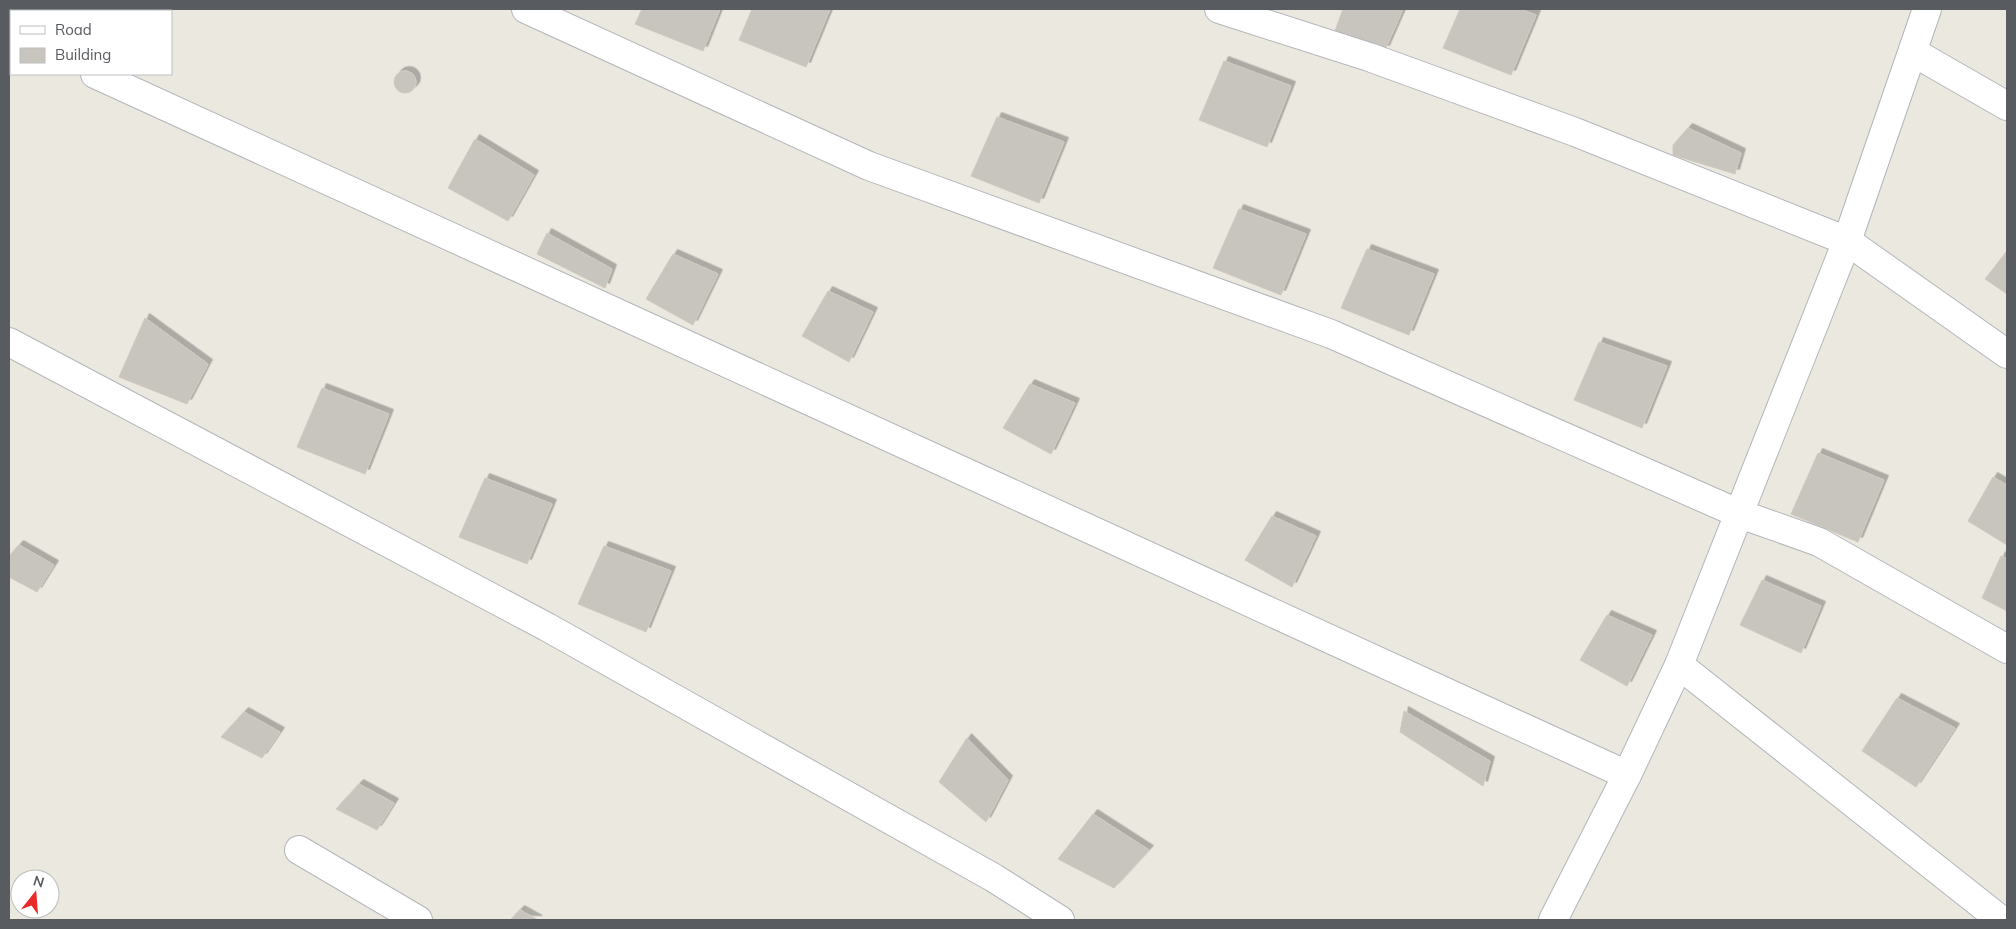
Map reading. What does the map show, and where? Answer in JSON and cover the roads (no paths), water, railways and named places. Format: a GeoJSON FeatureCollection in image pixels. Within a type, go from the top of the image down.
{"type":"FeatureCollection","features":[{"type":"Feature","properties":{"kind":"street"},"geometry":{"type":"LineString","coordinates":[[526,9],[869,166],[1331,334],[1740,514],[1819,542],[2007,649]]}},
{"type":"Feature","properties":{"kind":"street"},"geometry":{"type":"LineString","coordinates":[[1219,9],[1369,57],[1575,132],[1847,241],[2007,354]]}},
{"type":"Feature","properties":{"kind":"street"},"geometry":{"type":"LineString","coordinates":[[1553,920],[1627,775],[1679,665],[1847,241],[1927,9]]}},
{"type":"Feature","properties":{"kind":"street"},"geometry":{"type":"LineString","coordinates":[[1913,52],[2007,106]]}},
{"type":"Feature","properties":{"kind":"street"},"geometry":{"type":"LineString","coordinates":[[97,75],[1627,775]]}},
{"type":"Feature","properties":{"kind":"street"},"geometry":{"type":"LineString","coordinates":[[9,342],[547,627],[994,878],[1060,920]]}},
{"type":"Feature","properties":{"kind":"street"},"geometry":{"type":"LineString","coordinates":[[1679,665],[2001,920]]}},
{"type":"Feature","properties":{"kind":"street"},"geometry":{"type":"LineString","coordinates":[[299,850],[418,920]]}}]}
